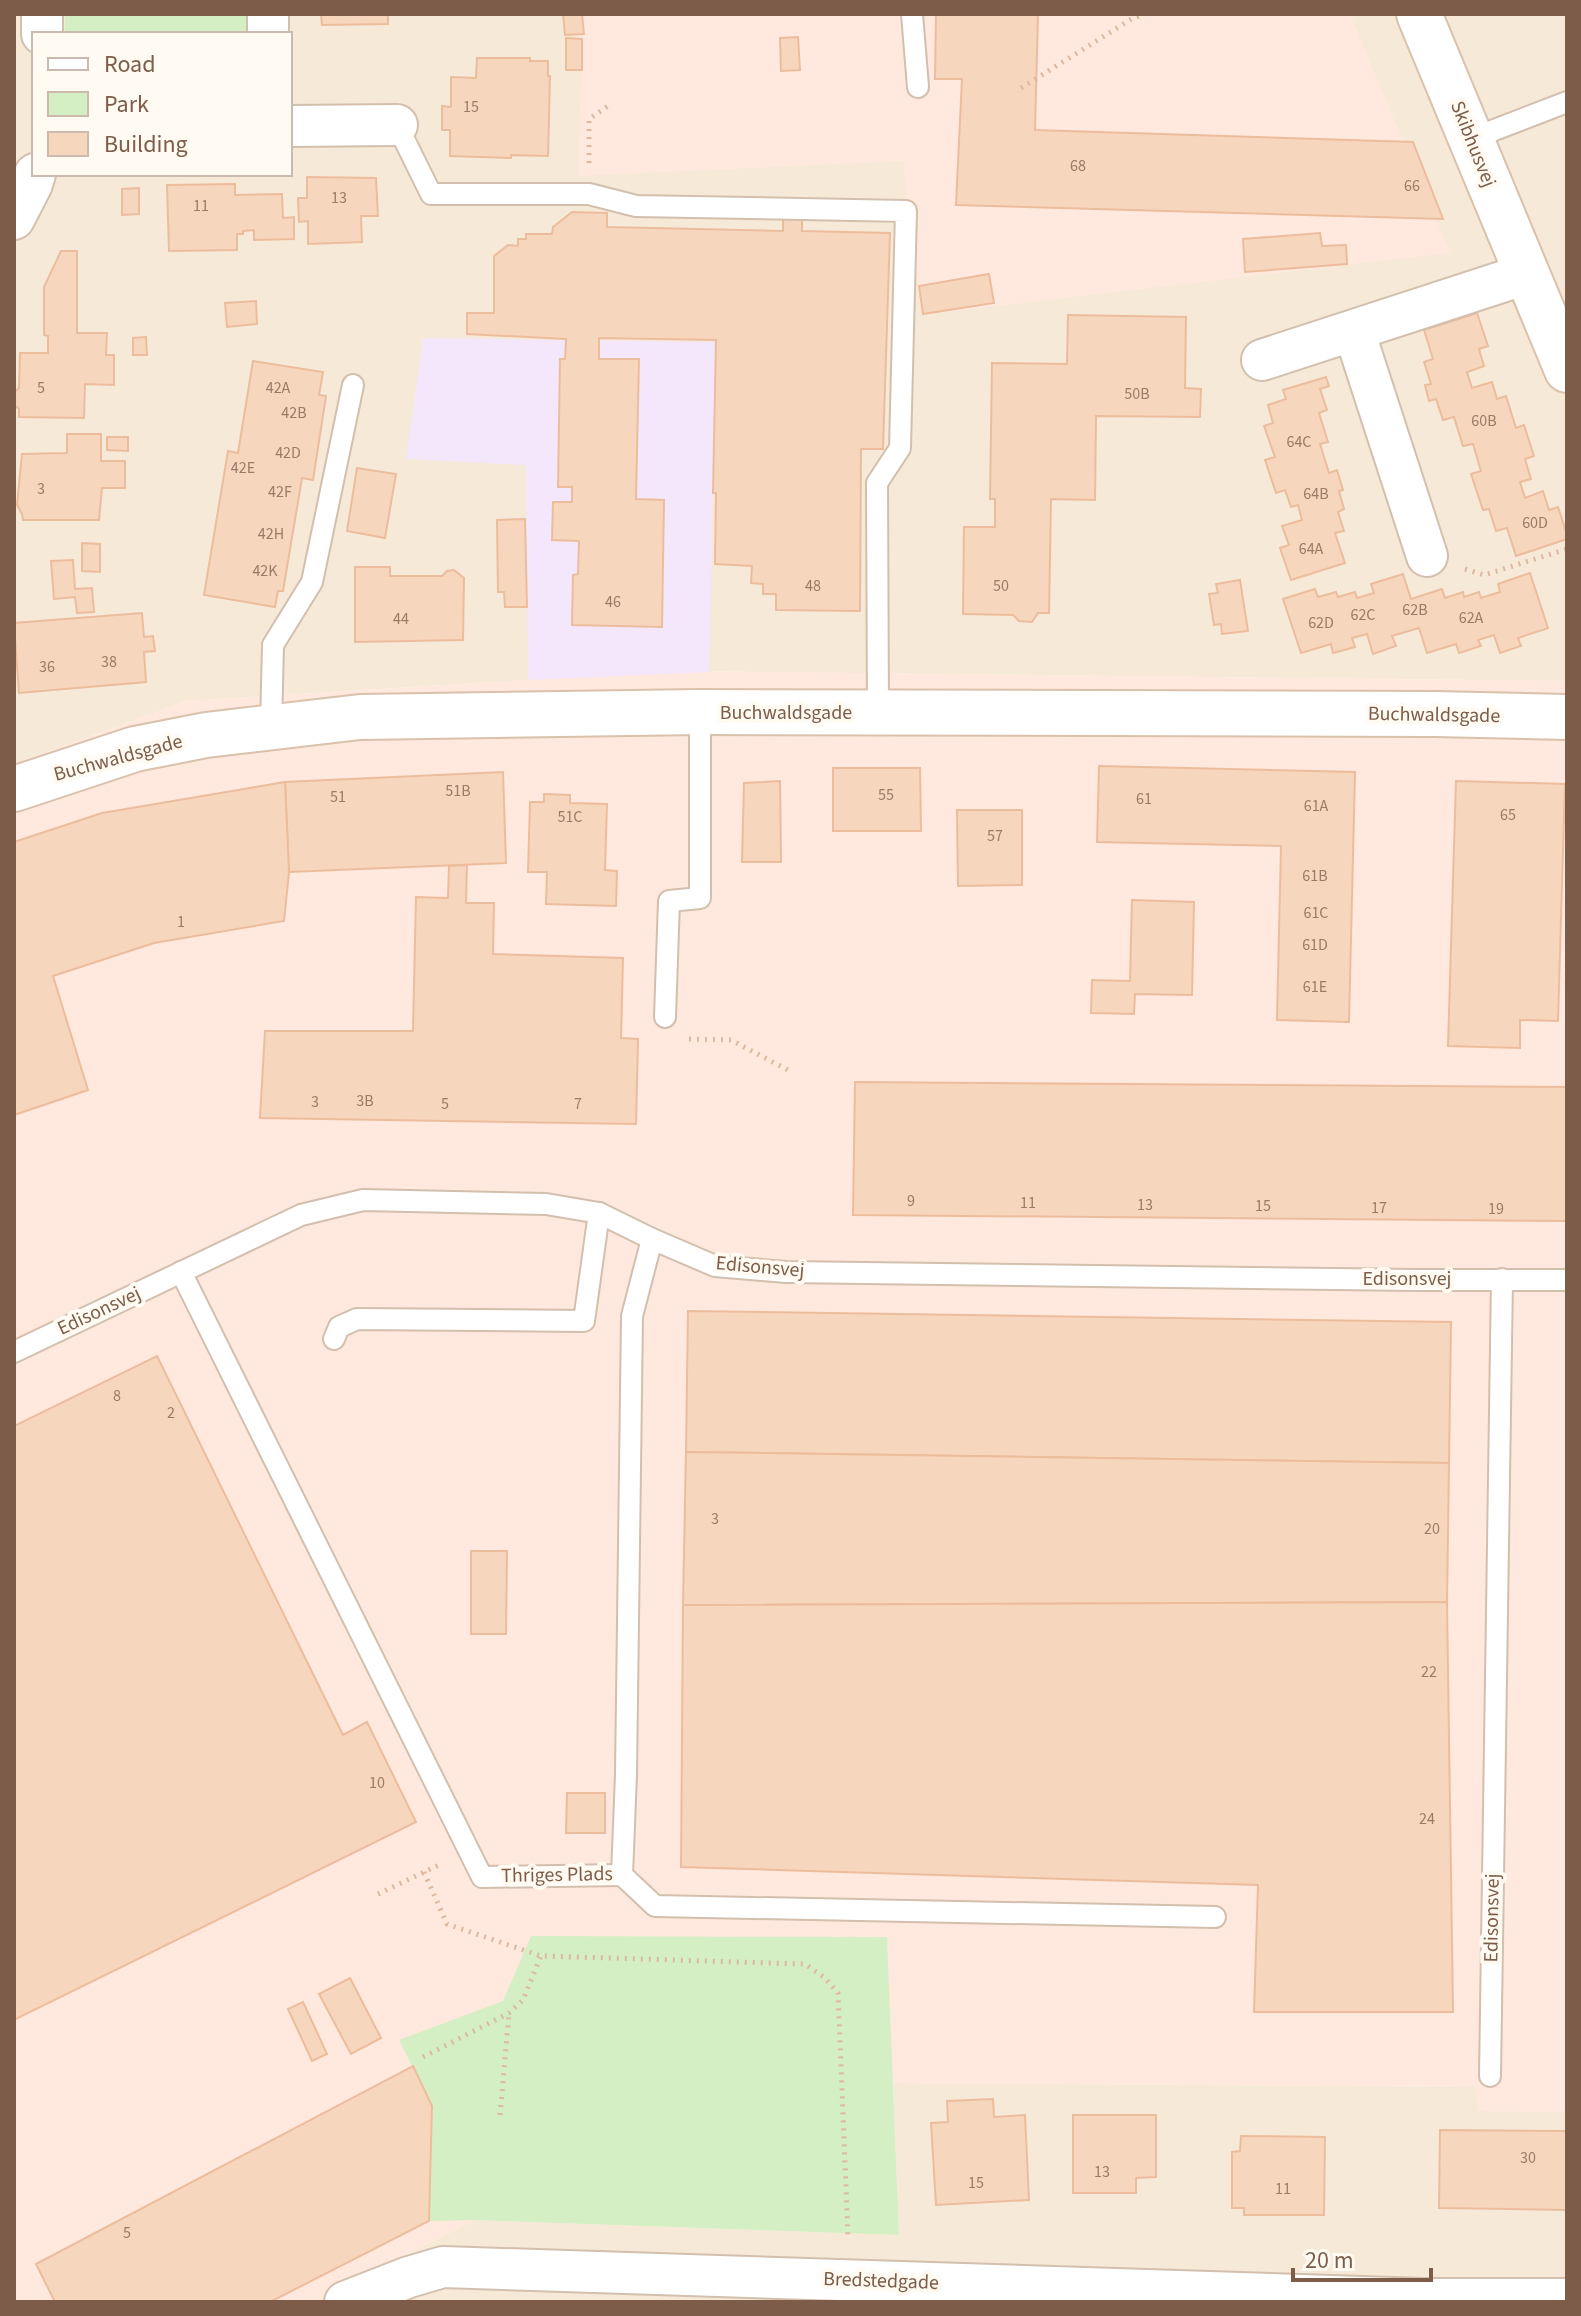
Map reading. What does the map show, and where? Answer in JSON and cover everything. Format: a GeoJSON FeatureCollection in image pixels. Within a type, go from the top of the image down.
{"type":"FeatureCollection","features":[{"type":"Feature","properties":{"kind":"street","name":"Skibhusvej"},"geometry":{"type":"LineString","coordinates":[[1419,14],[1526,274],[1563,352]]}},
{"type":"Feature","properties":{"kind":"street"},"geometry":{"type":"LineString","coordinates":[[292,126],[397,125]]}},
{"type":"Feature","properties":{"kind":"street"},"geometry":{"type":"LineString","coordinates":[[14,219],[34,176]]}},
{"type":"Feature","properties":{"kind":"street"},"geometry":{"type":"LineString","coordinates":[[1262,360],[1526,274]]}},
{"type":"Feature","properties":{"kind":"street"},"geometry":{"type":"LineString","coordinates":[[1354,331],[1427,556]]}},
{"type":"Feature","properties":{"kind":"street","name":"Buchwaldsgade"},"geometry":{"type":"LineString","coordinates":[[14,789],[135,749],[206,735],[360,717],[700,712],[1567,717]]}},
{"type":"Feature","properties":{"kind":"street","name":"Bredstedgade"},"geometry":{"type":"LineString","coordinates":[[345,2302],[443,2267],[1424,2300],[1567,2299]]}},
{"type":"Feature","properties":{"kind":"lane"},"geometry":{"type":"LineString","coordinates":[[912,14],[918,87]]}},
{"type":"Feature","properties":{"kind":"lane"},"geometry":{"type":"LineString","coordinates":[[1471,139],[1567,102]]}},
{"type":"Feature","properties":{"kind":"lane"},"geometry":{"type":"LineString","coordinates":[[397,125],[431,194],[589,194],[636,206],[906,211],[900,448],[877,483],[878,713]]}},
{"type":"Feature","properties":{"kind":"lane"},"geometry":{"type":"LineString","coordinates":[[271,726],[273,645],[312,582],[353,385]]}},
{"type":"Feature","properties":{"kind":"lane"},"geometry":{"type":"LineString","coordinates":[[665,1017],[669,901],[700,898],[700,712]]}},
{"type":"Feature","properties":{"kind":"lane","name":"Edisonsvej"},"geometry":{"type":"LineString","coordinates":[[14,1352],[301,1215],[363,1200],[546,1204],[599,1213],[715,1266],[786,1272],[1567,1280]]}},
{"type":"Feature","properties":{"kind":"lane"},"geometry":{"type":"LineString","coordinates":[[334,1339],[339,1327],[357,1319],[584,1321],[599,1213]]}},
{"type":"Feature","properties":{"kind":"lane","name":"Thriges Plads"},"geometry":{"type":"LineString","coordinates":[[181,1272],[482,1877],[622,1875],[632,1316],[652,1239]]}},
{"type":"Feature","properties":{"kind":"lane","name":"Edisonsvej"},"geometry":{"type":"LineString","coordinates":[[1490,2076],[1502,1279]]}},
{"type":"Feature","properties":{"kind":"lane"},"geometry":{"type":"LineString","coordinates":[[622,1875],[655,1906],[1215,1917]]}},
{"type":"Feature","properties":{"kind":"path"},"geometry":{"type":"LineString","coordinates":[[1021,88],[1133,18],[1145,14]]}},
{"type":"Feature","properties":{"kind":"path"},"geometry":{"type":"LineString","coordinates":[[589,194],[589,119],[608,106]]}},
{"type":"Feature","properties":{"kind":"path"},"geometry":{"type":"LineString","coordinates":[[1427,556],[1484,575],[1567,549]]}},
{"type":"Feature","properties":{"kind":"path"},"geometry":{"type":"LineString","coordinates":[[686,1039],[731,1040],[788,1070]]}},
{"type":"Feature","properties":{"kind":"path"},"geometry":{"type":"LineString","coordinates":[[378,1894],[469,1851]]}},
{"type":"Feature","properties":{"kind":"path"},"geometry":{"type":"LineString","coordinates":[[424,1872],[447,1924],[541,1956],[805,1964],[825,1978],[838,1993],[850,2280]]}},
{"type":"Feature","properties":{"kind":"path"},"geometry":{"type":"LineString","coordinates":[[423,2057],[509,2013],[523,2000],[541,1956]]}},
{"type":"Feature","properties":{"kind":"path"},"geometry":{"type":"LineString","coordinates":[[500,2115],[509,2013]]}},
{"type":"Feature","properties":{"kind":"shaded area"},"geometry":{"type":"Polygon","coordinates":[[[14,14],[1567,14],[1567,681],[675,671],[186,701],[14,764],[14,14]]]}},
{"type":"Feature","properties":{"kind":"shaded area"},"geometry":{"type":"Polygon","coordinates":[[[580,14],[1350,14],[1450,253],[921,315],[903,161],[578,176],[580,14]]]}},
{"type":"Feature","properties":{"kind":"shaded area"},"geometry":{"type":"Polygon","coordinates":[[[423,338],[716,342],[709,672],[528,680],[526,465],[406,459],[423,338]]]}},
{"type":"Feature","properties":{"kind":"shaded area"},"geometry":{"type":"Polygon","coordinates":[[[675,671],[1567,681],[1567,2112],[1478,2111],[1476,2087],[893,2083],[899,2235],[475,2220],[312,2302],[14,2302],[14,764],[186,701],[675,671]]]}},
{"type":"Feature","properties":{"kind":"shaded area"},"geometry":{"type":"Polygon","coordinates":[[[893,2083],[1477,2087],[1478,2111],[1567,2112],[1567,2302],[312,2302],[475,2220],[899,2235],[893,2083]]]}},
{"type":"Feature","properties":{"kind":"green space"},"geometry":{"type":"Polygon","coordinates":[[[65,14],[249,14],[249,32],[65,32],[65,14]]]}},
{"type":"Feature","properties":{"kind":"green space"},"geometry":{"type":"Polygon","coordinates":[[[531,1936],[887,1937],[899,2235],[429,2221],[432,2106],[399,2040],[503,2001],[531,1936]]]}},
{"type":"Feature","properties":{"kind":"building"},"geometry":{"type":"Polygon","coordinates":[[[321,14],[388,14],[388,24],[322,25],[321,14]]]}},
{"type":"Feature","properties":{"kind":"building"},"geometry":{"type":"Polygon","coordinates":[[[563,14],[582,14],[584,34],[565,35],[563,14]]]}},
{"type":"Feature","properties":{"kind":"building"},"geometry":{"type":"Polygon","coordinates":[[[936,14],[1038,14],[1035,130],[1413,142],[1443,219],[956,205],[962,79],[935,79],[936,14]]]}},
{"type":"Feature","properties":{"kind":"building"},"geometry":{"type":"Polygon","coordinates":[[[798,37],[800,70],[781,71],[780,38],[798,37]]]}},
{"type":"Feature","properties":{"kind":"building"},"geometry":{"type":"Polygon","coordinates":[[[566,38],[582,39],[582,70],[566,70],[566,38]]]}},
{"type":"Feature","properties":{"kind":"building"},"geometry":{"type":"Polygon","coordinates":[[[477,58],[548,61],[548,156],[450,156],[450,130],[442,130],[442,106],[451,107],[451,77],[476,78],[477,58]]]}},
{"type":"Feature","properties":{"kind":"building"},"geometry":{"type":"Polygon","coordinates":[[[307,177],[376,178],[378,216],[361,216],[362,242],[308,244],[308,221],[299,222],[298,198],[307,198],[307,177]]]}},
{"type":"Feature","properties":{"kind":"building"},"geometry":{"type":"Polygon","coordinates":[[[235,184],[235,195],[282,194],[283,218],[294,217],[294,239],[254,240],[254,230],[243,231],[243,234],[237,234],[237,250],[169,251],[167,185],[235,184]]]}},
{"type":"Feature","properties":{"kind":"building"},"geometry":{"type":"Polygon","coordinates":[[[139,188],[139,214],[122,215],[122,189],[139,188]]]}},
{"type":"Feature","properties":{"kind":"building"},"geometry":{"type":"Polygon","coordinates":[[[572,212],[607,213],[607,227],[783,231],[783,218],[802,218],[802,231],[890,233],[883,449],[861,449],[860,611],[776,610],[776,594],[763,594],[763,584],[751,583],[752,566],[715,564],[716,340],[599,338],[599,359],[639,359],[636,499],[664,500],[662,627],[572,625],[573,575],[578,574],[579,541],[552,540],[553,502],[572,502],[572,487],[558,487],[560,359],[565,359],[566,339],[467,334],[467,313],[494,313],[494,256],[508,245],[518,246],[518,239],[526,239],[526,234],[552,234],[553,227],[572,212]]]}},
{"type":"Feature","properties":{"kind":"building"},"geometry":{"type":"Polygon","coordinates":[[[1320,233],[1322,246],[1346,245],[1347,264],[1245,272],[1243,239],[1320,233]]]}},
{"type":"Feature","properties":{"kind":"building"},"geometry":{"type":"Polygon","coordinates":[[[61,251],[77,251],[77,333],[107,333],[106,355],[114,355],[114,385],[85,384],[84,418],[19,417],[19,409],[14,405],[14,392],[19,388],[20,353],[48,353],[48,336],[44,335],[44,287],[61,251]]]}},
{"type":"Feature","properties":{"kind":"building"},"geometry":{"type":"Polygon","coordinates":[[[989,274],[994,303],[923,314],[919,286],[989,274]]]}},
{"type":"Feature","properties":{"kind":"building"},"geometry":{"type":"Polygon","coordinates":[[[256,301],[257,324],[227,327],[225,303],[256,301]]]}},
{"type":"Feature","properties":{"kind":"building"},"geometry":{"type":"Polygon","coordinates":[[[1477,313],[1488,346],[1479,349],[1484,366],[1467,372],[1472,388],[1492,382],[1497,399],[1506,396],[1516,428],[1524,425],[1534,456],[1525,459],[1531,479],[1520,482],[1525,498],[1543,491],[1549,510],[1558,507],[1567,535],[1567,539],[1516,556],[1507,528],[1496,531],[1489,509],[1483,510],[1471,474],[1481,471],[1473,444],[1463,446],[1454,417],[1443,420],[1436,399],[1429,401],[1425,385],[1431,384],[1424,362],[1433,359],[1424,330],[1477,313]]]}},
{"type":"Feature","properties":{"kind":"building"},"geometry":{"type":"Polygon","coordinates":[[[1068,315],[1186,317],[1185,388],[1201,389],[1200,417],[1096,416],[1095,500],[1051,499],[1049,613],[1038,613],[1032,622],[1019,621],[1013,615],[963,614],[964,527],[995,527],[995,499],[990,499],[992,363],[1067,364],[1068,315]]]}},
{"type":"Feature","properties":{"kind":"building"},"geometry":{"type":"Polygon","coordinates":[[[146,337],[147,355],[133,355],[133,338],[146,337]]]}},
{"type":"Feature","properties":{"kind":"building"},"geometry":{"type":"Polygon","coordinates":[[[253,361],[323,372],[319,395],[326,396],[313,480],[302,478],[283,591],[278,591],[275,607],[204,595],[228,451],[238,453],[253,361]]]}},
{"type":"Feature","properties":{"kind":"building"},"geometry":{"type":"Polygon","coordinates":[[[1326,377],[1329,386],[1320,389],[1327,410],[1319,413],[1328,442],[1320,444],[1329,473],[1337,470],[1343,490],[1339,491],[1344,509],[1338,512],[1344,531],[1335,533],[1345,563],[1291,580],[1280,548],[1289,545],[1282,526],[1302,520],[1298,505],[1291,507],[1285,490],[1276,493],[1265,460],[1275,457],[1264,426],[1273,423],[1268,405],[1286,399],[1283,390],[1326,377]]]}},
{"type":"Feature","properties":{"kind":"building"},"geometry":{"type":"Polygon","coordinates":[[[67,434],[101,434],[101,461],[125,461],[125,488],[102,488],[99,520],[23,520],[17,505],[22,454],[67,453],[67,434]]]}},
{"type":"Feature","properties":{"kind":"building"},"geometry":{"type":"Polygon","coordinates":[[[107,437],[128,437],[128,451],[107,450],[107,437]]]}},
{"type":"Feature","properties":{"kind":"building"},"geometry":{"type":"Polygon","coordinates":[[[357,468],[396,474],[385,538],[347,531],[357,468]]]}},
{"type":"Feature","properties":{"kind":"building"},"geometry":{"type":"Polygon","coordinates":[[[525,519],[527,607],[505,607],[504,592],[498,592],[497,520],[525,519]]]}},
{"type":"Feature","properties":{"kind":"building"},"geometry":{"type":"Polygon","coordinates":[[[82,543],[100,544],[100,572],[82,571],[82,543]]]}},
{"type":"Feature","properties":{"kind":"building"},"geometry":{"type":"Polygon","coordinates":[[[73,560],[75,589],[92,588],[94,612],[77,613],[75,597],[54,599],[51,561],[73,560]]]}},
{"type":"Feature","properties":{"kind":"building"},"geometry":{"type":"Polygon","coordinates":[[[355,567],[390,567],[390,576],[442,576],[454,570],[464,578],[463,640],[355,642],[355,567]]]}},
{"type":"Feature","properties":{"kind":"building"},"geometry":{"type":"Polygon","coordinates":[[[1530,573],[1548,628],[1518,638],[1521,646],[1500,653],[1494,635],[1478,640],[1481,646],[1459,653],[1456,644],[1427,653],[1419,628],[1392,636],[1396,646],[1373,654],[1367,634],[1352,638],[1355,647],[1333,653],[1331,644],[1301,653],[1283,599],[1315,589],[1318,597],[1336,592],[1338,597],[1355,592],[1357,598],[1374,593],[1371,584],[1403,574],[1411,599],[1442,589],[1445,598],[1463,592],[1464,597],[1479,592],[1481,598],[1500,592],[1498,584],[1530,573]]]}},
{"type":"Feature","properties":{"kind":"building"},"geometry":{"type":"Polygon","coordinates":[[[1240,580],[1248,631],[1222,634],[1221,624],[1214,625],[1209,594],[1218,593],[1216,584],[1240,580]]]}},
{"type":"Feature","properties":{"kind":"building"},"geometry":{"type":"Polygon","coordinates":[[[142,613],[144,637],[153,636],[155,651],[144,652],[146,682],[19,693],[14,623],[142,613]]]}},
{"type":"Feature","properties":{"kind":"building"},"geometry":{"type":"Polygon","coordinates":[[[1099,766],[1355,772],[1349,1022],[1277,1020],[1281,846],[1097,842],[1099,766]]]}},
{"type":"Feature","properties":{"kind":"building"},"geometry":{"type":"Polygon","coordinates":[[[833,768],[920,768],[921,831],[833,831],[833,768]]]}},
{"type":"Feature","properties":{"kind":"building"},"geometry":{"type":"Polygon","coordinates":[[[503,772],[506,863],[289,872],[285,782],[503,772]]]}},
{"type":"Feature","properties":{"kind":"building"},"geometry":{"type":"Polygon","coordinates":[[[780,781],[781,862],[742,862],[744,783],[780,781]]]}},
{"type":"Feature","properties":{"kind":"building"},"geometry":{"type":"Polygon","coordinates":[[[1456,781],[1565,784],[1558,1021],[1520,1020],[1520,1048],[1448,1046],[1456,781]]]}},
{"type":"Feature","properties":{"kind":"building"},"geometry":{"type":"Polygon","coordinates":[[[285,782],[289,872],[284,921],[154,943],[53,976],[88,1090],[14,1115],[14,842],[102,813],[285,782]]]}},
{"type":"Feature","properties":{"kind":"building"},"geometry":{"type":"Polygon","coordinates":[[[544,794],[570,795],[570,803],[607,804],[605,870],[617,871],[616,906],[546,904],[547,872],[528,872],[530,802],[544,802],[544,794]]]}},
{"type":"Feature","properties":{"kind":"building"},"geometry":{"type":"Polygon","coordinates":[[[957,810],[1022,810],[1022,885],[958,886],[957,810]]]}},
{"type":"Feature","properties":{"kind":"building"},"geometry":{"type":"Polygon","coordinates":[[[467,865],[466,903],[494,903],[493,954],[623,958],[621,1038],[638,1039],[636,1124],[260,1118],[265,1031],[413,1031],[416,897],[448,898],[449,866],[467,865]]]}},
{"type":"Feature","properties":{"kind":"building"},"geometry":{"type":"Polygon","coordinates":[[[1132,900],[1194,902],[1192,995],[1135,994],[1134,1014],[1091,1013],[1092,980],[1130,981],[1132,900]]]}},
{"type":"Feature","properties":{"kind":"building"},"geometry":{"type":"Polygon","coordinates":[[[855,1082],[1567,1087],[1567,1221],[853,1215],[855,1082]]]}},
{"type":"Feature","properties":{"kind":"building"},"geometry":{"type":"Polygon","coordinates":[[[688,1311],[1451,1322],[1449,1463],[686,1452],[688,1311]]]}},
{"type":"Feature","properties":{"kind":"building"},"geometry":{"type":"Polygon","coordinates":[[[157,1356],[343,1735],[367,1722],[416,1822],[14,2020],[14,1426],[157,1356]]]}},
{"type":"Feature","properties":{"kind":"building"},"geometry":{"type":"Polygon","coordinates":[[[686,1452],[1449,1463],[1447,1602],[683,1605],[686,1452]]]}},
{"type":"Feature","properties":{"kind":"building"},"geometry":{"type":"Polygon","coordinates":[[[471,1551],[507,1551],[506,1634],[471,1634],[471,1551]]]}},
{"type":"Feature","properties":{"kind":"building"},"geometry":{"type":"Polygon","coordinates":[[[1447,1602],[1453,2012],[1254,2012],[1258,1885],[681,1867],[683,1605],[1447,1602]]]}},
{"type":"Feature","properties":{"kind":"building"},"geometry":{"type":"Polygon","coordinates":[[[567,1793],[605,1793],[605,1833],[566,1833],[567,1793]]]}},
{"type":"Feature","properties":{"kind":"building"},"geometry":{"type":"Polygon","coordinates":[[[350,1978],[381,2038],[351,2054],[319,1994],[350,1978]]]}},
{"type":"Feature","properties":{"kind":"building"},"geometry":{"type":"Polygon","coordinates":[[[303,2002],[327,2054],[312,2061],[288,2009],[303,2002]]]}},
{"type":"Feature","properties":{"kind":"building"},"geometry":{"type":"Polygon","coordinates":[[[413,2066],[432,2106],[429,2221],[270,2302],[55,2302],[36,2264],[413,2066]]]}},
{"type":"Feature","properties":{"kind":"building"},"geometry":{"type":"Polygon","coordinates":[[[993,2099],[994,2117],[1025,2115],[1029,2200],[936,2205],[931,2123],[948,2122],[947,2101],[993,2099]]]}},
{"type":"Feature","properties":{"kind":"building"},"geometry":{"type":"Polygon","coordinates":[[[1073,2115],[1156,2115],[1156,2177],[1136,2178],[1136,2193],[1073,2193],[1073,2115]]]}},
{"type":"Feature","properties":{"kind":"building"},"geometry":{"type":"Polygon","coordinates":[[[1440,2130],[1567,2131],[1567,2210],[1439,2208],[1440,2130]]]}},
{"type":"Feature","properties":{"kind":"building"},"geometry":{"type":"Polygon","coordinates":[[[1241,2136],[1325,2137],[1324,2215],[1244,2215],[1244,2208],[1232,2208],[1232,2152],[1240,2151],[1241,2136]]]}}]}
